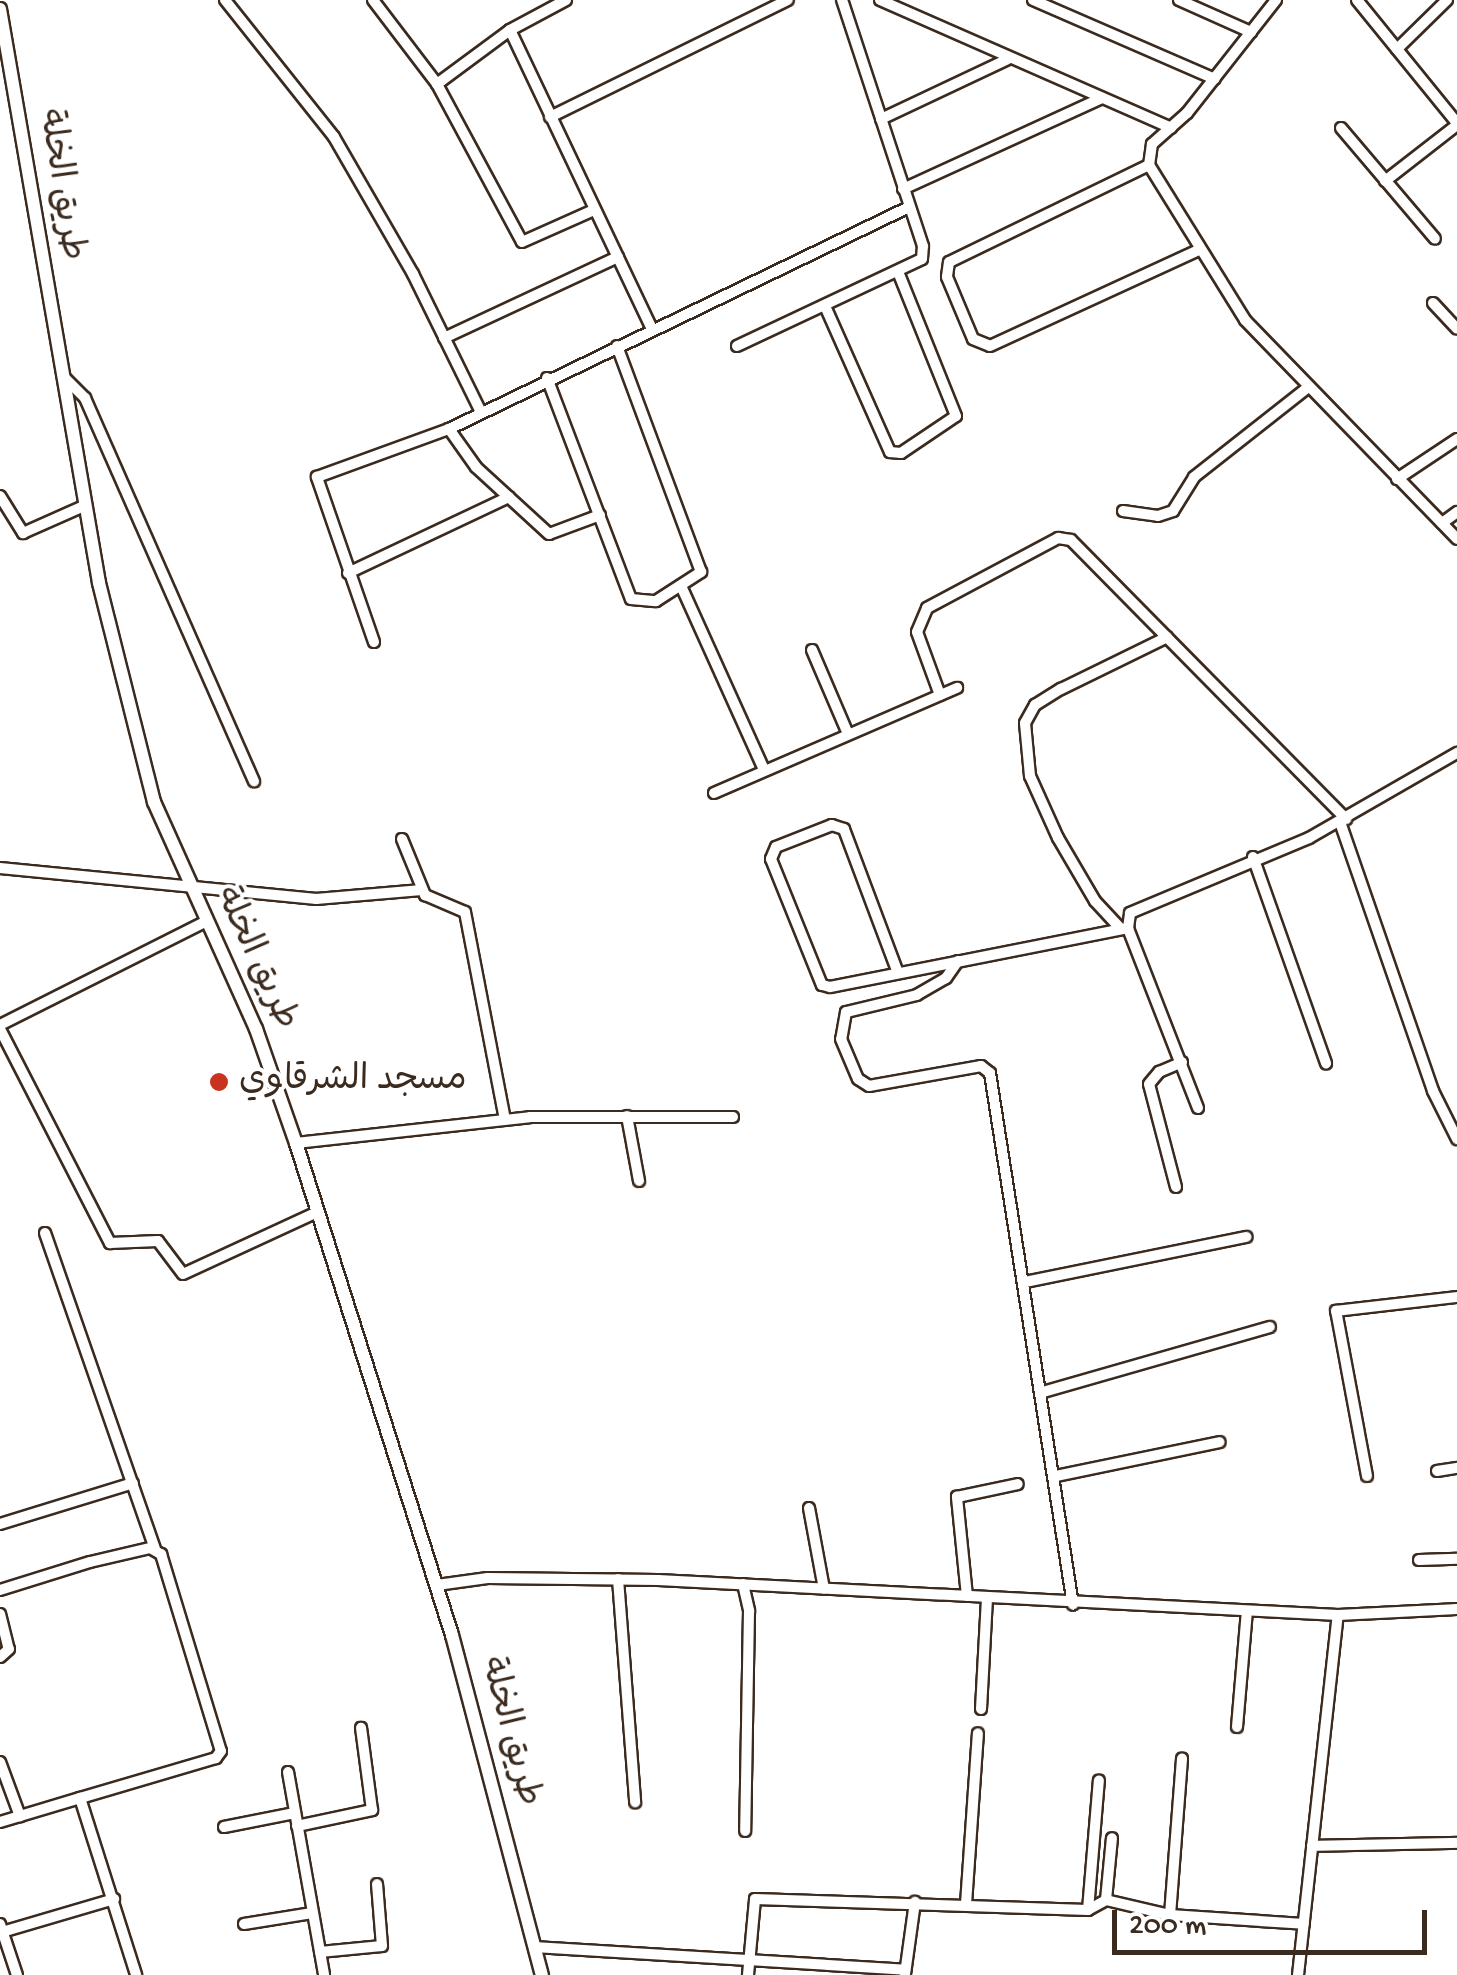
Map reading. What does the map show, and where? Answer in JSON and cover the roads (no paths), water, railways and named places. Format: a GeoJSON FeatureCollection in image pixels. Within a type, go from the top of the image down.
{"type":"FeatureCollection","features":[{"type":"Feature","properties":{"kind":"street"},"geometry":{"type":"LineString","coordinates":[[226,0],[334,137],[480,410]]}},
{"type":"Feature","properties":{"kind":"street"},"geometry":{"type":"LineString","coordinates":[[373,0],[437,84],[522,242],[594,210]]}},
{"type":"Feature","properties":{"kind":"street"},"geometry":{"type":"LineString","coordinates":[[437,84],[510,30],[566,0]]}},
{"type":"Feature","properties":{"kind":"street"},"geometry":{"type":"LineString","coordinates":[[550,117],[788,0]]}},
{"type":"Feature","properties":{"kind":"street"},"geometry":{"type":"LineString","coordinates":[[736,346],[898,272],[923,253],[842,0]]}},
{"type":"Feature","properties":{"kind":"street"},"geometry":{"type":"LineString","coordinates":[[880,0],[1170,128]]}},
{"type":"Feature","properties":{"kind":"street"},"geometry":{"type":"LineString","coordinates":[[1033,0],[1215,79]]}},
{"type":"Feature","properties":{"kind":"street"},"geometry":{"type":"LineString","coordinates":[[1179,0],[1251,32]]}},
{"type":"Feature","properties":{"kind":"street"},"geometry":{"type":"LineString","coordinates":[[1276,0],[1215,79],[1152,144],[1150,165],[1198,250],[1245,320],[1457,538]]}},
{"type":"Feature","properties":{"kind":"street"},"geometry":{"type":"LineString","coordinates":[[1357,0],[1453,106],[1457,124],[1385,181]]}},
{"type":"Feature","properties":{"kind":"street"},"geometry":{"type":"LineString","coordinates":[[1397,48],[1447,0]]}},
{"type":"Feature","properties":{"kind":"street","name":"طريق الخلة"},"geometry":{"type":"LineString","coordinates":[[0,8],[58,373],[133,728],[184,882],[256,1029],[296,1143],[436,1585],[542,1975]]}},
{"type":"Feature","properties":{"kind":"street"},"geometry":{"type":"LineString","coordinates":[[510,30],[652,329]]}},
{"type":"Feature","properties":{"kind":"street"},"geometry":{"type":"LineString","coordinates":[[881,118],[1008,59]]}},
{"type":"Feature","properties":{"kind":"street"},"geometry":{"type":"LineString","coordinates":[[903,189],[1102,98]]}},
{"type":"Feature","properties":{"kind":"street"},"geometry":{"type":"LineString","coordinates":[[1341,128],[1434,240]]}},
{"type":"Feature","properties":{"kind":"street"},"geometry":{"type":"LineString","coordinates":[[1150,165],[949,262],[947,276],[973,340],[990,346],[1198,250]]}},
{"type":"Feature","properties":{"kind":"street"},"geometry":{"type":"LineString","coordinates":[[374,642],[317,478],[450,428],[480,410],[910,208]]}},
{"type":"Feature","properties":{"kind":"street"},"geometry":{"type":"LineString","coordinates":[[444,338],[618,257]]}},
{"type":"Feature","properties":{"kind":"street"},"geometry":{"type":"LineString","coordinates":[[825,306],[890,452],[901,454],[956,416],[898,272]]}},
{"type":"Feature","properties":{"kind":"street"},"geometry":{"type":"LineString","coordinates":[[1432,303],[1457,329]]}},
{"type":"Feature","properties":{"kind":"street"},"geometry":{"type":"LineString","coordinates":[[547,378],[633,603],[649,604],[682,588],[700,570],[618,346]]}},
{"type":"Feature","properties":{"kind":"street"},"geometry":{"type":"LineString","coordinates":[[58,373],[85,398],[254,781]]}},
{"type":"Feature","properties":{"kind":"street"},"geometry":{"type":"LineString","coordinates":[[1123,511],[1158,516],[1174,511],[1194,477],[1307,388]]}},
{"type":"Feature","properties":{"kind":"street"},"geometry":{"type":"LineString","coordinates":[[450,428],[509,497],[549,534],[600,514]]}},
{"type":"Feature","properties":{"kind":"street"},"geometry":{"type":"LineString","coordinates":[[1397,480],[1457,439]]}},
{"type":"Feature","properties":{"kind":"street"},"geometry":{"type":"LineString","coordinates":[[0,496],[23,534],[84,506]]}},
{"type":"Feature","properties":{"kind":"street"},"geometry":{"type":"LineString","coordinates":[[348,574],[509,497]]}},
{"type":"Feature","properties":{"kind":"street"},"geometry":{"type":"LineString","coordinates":[[1442,523],[1457,512]]}},
{"type":"Feature","properties":{"kind":"street"},"geometry":{"type":"LineString","coordinates":[[940,695],[917,632],[919,618],[1058,538],[1082,546],[1343,820],[1433,1091],[1457,1139]]}},
{"type":"Feature","properties":{"kind":"street"},"geometry":{"type":"LineString","coordinates":[[682,588],[764,770]]}},
{"type":"Feature","properties":{"kind":"street"},"geometry":{"type":"LineString","coordinates":[[1167,637],[1061,688],[1035,705],[1025,722],[1030,776],[1058,838],[1095,901],[1124,929],[1198,1108]]}},
{"type":"Feature","properties":{"kind":"street"},"geometry":{"type":"LineString","coordinates":[[812,650],[848,734]]}},
{"type":"Feature","properties":{"kind":"street"},"geometry":{"type":"LineString","coordinates":[[714,793],[957,688]]}},
{"type":"Feature","properties":{"kind":"street"},"geometry":{"type":"LineString","coordinates":[[898,973],[844,828],[832,825],[776,847],[770,859],[822,985],[898,973],[1124,929],[1135,910],[1343,820],[1457,753]]}},
{"type":"Feature","properties":{"kind":"street"},"geometry":{"type":"LineString","coordinates":[[402,839],[422,890]]}},
{"type":"Feature","properties":{"kind":"street"},"geometry":{"type":"LineString","coordinates":[[1253,857],[1326,1064]]}},
{"type":"Feature","properties":{"kind":"street"},"geometry":{"type":"LineString","coordinates":[[0,868],[184,882],[316,899],[422,890],[465,912],[505,1119]]}},
{"type":"Feature","properties":{"kind":"street"},"geometry":{"type":"LineString","coordinates":[[203,923],[0,1027],[110,1243],[158,1241],[183,1274],[317,1212]]}},
{"type":"Feature","properties":{"kind":"street"},"geometry":{"type":"LineString","coordinates":[[958,961],[946,978],[917,995],[846,1012],[841,1039],[858,1079],[869,1086],[988,1070],[1043,1392],[1073,1604]]}},
{"type":"Feature","properties":{"kind":"street"},"geometry":{"type":"LineString","coordinates":[[1176,1187],[1150,1084],[1159,1072],[1182,1062]]}},
{"type":"Feature","properties":{"kind":"street"},"geometry":{"type":"LineString","coordinates":[[627,1116],[639,1181]]}},
{"type":"Feature","properties":{"kind":"street"},"geometry":{"type":"LineString","coordinates":[[296,1143],[505,1119],[733,1116]]}},
{"type":"Feature","properties":{"kind":"street"},"geometry":{"type":"LineString","coordinates":[[0,1822],[216,1758],[221,1751],[133,1482],[45,1233]]}},
{"type":"Feature","properties":{"kind":"street"},"geometry":{"type":"LineString","coordinates":[[1025,1282],[1246,1237]]}},
{"type":"Feature","properties":{"kind":"street"},"geometry":{"type":"LineString","coordinates":[[1367,1476],[1336,1311],[1457,1297]]}},
{"type":"Feature","properties":{"kind":"street"},"geometry":{"type":"LineString","coordinates":[[1043,1392],[1270,1327]]}},
{"type":"Feature","properties":{"kind":"street"},"geometry":{"type":"LineString","coordinates":[[1056,1476],[1220,1442]]}},
{"type":"Feature","properties":{"kind":"street"},"geometry":{"type":"LineString","coordinates":[[1437,1471],[1457,1468]]}},
{"type":"Feature","properties":{"kind":"street"},"geometry":{"type":"LineString","coordinates":[[0,1524],[133,1482]]}},
{"type":"Feature","properties":{"kind":"street"},"geometry":{"type":"LineString","coordinates":[[968,1596],[957,1498],[1018,1484]]}},
{"type":"Feature","properties":{"kind":"street"},"geometry":{"type":"LineString","coordinates":[[809,1508],[824,1589]]}},
{"type":"Feature","properties":{"kind":"street"},"geometry":{"type":"LineString","coordinates":[[0,1590],[155,1548]]}},
{"type":"Feature","properties":{"kind":"street"},"geometry":{"type":"LineString","coordinates":[[1420,1560],[1457,1559]]}},
{"type":"Feature","properties":{"kind":"street"},"geometry":{"type":"LineString","coordinates":[[436,1585],[488,1578],[618,1579],[1247,1611],[1338,1614],[1457,1609]]}},
{"type":"Feature","properties":{"kind":"street"},"geometry":{"type":"LineString","coordinates":[[618,1579],[635,1802]]}},
{"type":"Feature","properties":{"kind":"street"},"geometry":{"type":"LineString","coordinates":[[742,1584],[749,1612],[745,1831]]}},
{"type":"Feature","properties":{"kind":"street"},"geometry":{"type":"LineString","coordinates":[[981,1709],[987,1598]]}},
{"type":"Feature","properties":{"kind":"street"},"geometry":{"type":"LineString","coordinates":[[1237,1727],[1247,1611]]}},
{"type":"Feature","properties":{"kind":"street"},"geometry":{"type":"LineString","coordinates":[[0,1614],[9,1650],[0,1657]]}},
{"type":"Feature","properties":{"kind":"street"},"geometry":{"type":"LineString","coordinates":[[1298,1975],[1338,1614]]}},
{"type":"Feature","properties":{"kind":"street"},"geometry":{"type":"LineString","coordinates":[[297,1826],[372,1810],[361,1728]]}},
{"type":"Feature","properties":{"kind":"street"},"geometry":{"type":"LineString","coordinates":[[966,1904],[978,1734]]}},
{"type":"Feature","properties":{"kind":"street"},"geometry":{"type":"LineString","coordinates":[[1170,1915],[1182,1758]]}},
{"type":"Feature","properties":{"kind":"street"},"geometry":{"type":"LineString","coordinates":[[0,1762],[20,1816]]}},
{"type":"Feature","properties":{"kind":"street"},"geometry":{"type":"LineString","coordinates":[[288,1772],[324,1975]]}},
{"type":"Feature","properties":{"kind":"street"},"geometry":{"type":"LineString","coordinates":[[1088,1910],[1099,1780]]}},
{"type":"Feature","properties":{"kind":"street"},"geometry":{"type":"LineString","coordinates":[[80,1798],[136,1975]]}},
{"type":"Feature","properties":{"kind":"street"},"geometry":{"type":"LineString","coordinates":[[224,1826],[295,1812]]}},
{"type":"Feature","properties":{"kind":"street"},"geometry":{"type":"LineString","coordinates":[[1106,1900],[1112,1838]]}},
{"type":"Feature","properties":{"kind":"street"},"geometry":{"type":"LineString","coordinates":[[1312,1846],[1457,1844]]}},
{"type":"Feature","properties":{"kind":"street"},"geometry":{"type":"LineString","coordinates":[[320,1952],[382,1946],[377,1884]]}},
{"type":"Feature","properties":{"kind":"street"},"geometry":{"type":"LineString","coordinates":[[748,1975],[755,1898],[1088,1910],[1106,1900],[1170,1915],[1304,1924]]}},
{"type":"Feature","properties":{"kind":"street"},"geometry":{"type":"LineString","coordinates":[[17,1975],[5,1958],[1,1928],[114,1899]]}},
{"type":"Feature","properties":{"kind":"street"},"geometry":{"type":"LineString","coordinates":[[534,1947],[905,1972],[916,1902]]}},
{"type":"Feature","properties":{"kind":"street"},"geometry":{"type":"LineString","coordinates":[[244,1924],[312,1913]]}},
{"type":"Feature","properties":{"kind":"place","name":"مسجد الشرقاوي"},"geometry":{"type":"Point","coordinates":[219,1082]}}]}
